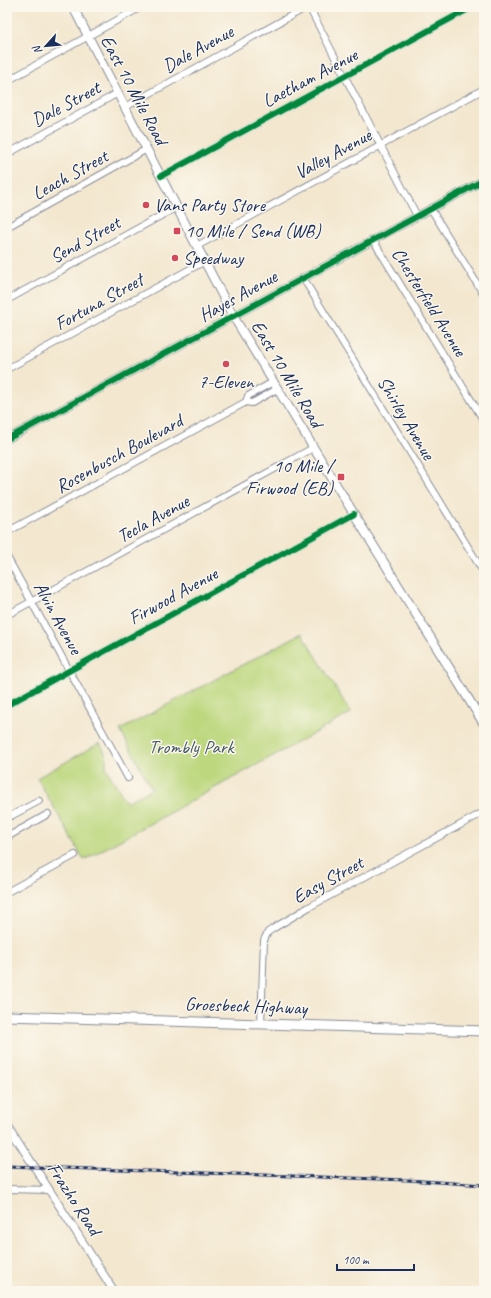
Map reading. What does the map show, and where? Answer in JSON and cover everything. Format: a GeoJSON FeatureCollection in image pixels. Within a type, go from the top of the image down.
{"type":"FeatureCollection","features":[{"type":"Feature","properties":{"kind":"main road","name":"East 10 Mile Road"},"geometry":{"type":"LineString","coordinates":[[73,7],[233,316],[484,724]]}},
{"type":"Feature","properties":{"kind":"main road","name":"Groesbeck Highway"},"geometry":{"type":"LineString","coordinates":[[7,1016],[484,1031]]}},
{"type":"Feature","properties":{"kind":"street"},"geometry":{"type":"LineString","coordinates":[[7,81],[141,7]]}},
{"type":"Feature","properties":{"kind":"street"},"geometry":{"type":"LineString","coordinates":[[308,7],[417,216]]}},
{"type":"Feature","properties":{"kind":"street","name":"Dale Avenue"},"geometry":{"type":"LineString","coordinates":[[125,107],[308,7]]}},
{"type":"Feature","properties":{"kind":"street","name":"Laetham Avenue"},"geometry":{"type":"LineString","coordinates":[[161,176],[472,7]]}},
{"type":"Feature","properties":{"kind":"street","name":"Valley Avenue"},"geometry":{"type":"LineString","coordinates":[[197,246],[484,89]]}},
{"type":"Feature","properties":{"kind":"street","name":"Dale Street"},"geometry":{"type":"LineString","coordinates":[[7,154],[118,93]]}},
{"type":"Feature","properties":{"kind":"street","name":"Leach Street"},"geometry":{"type":"LineString","coordinates":[[7,226],[147,150]]}},
{"type":"Feature","properties":{"kind":"street","name":"Hayes Avenue"},"geometry":{"type":"LineString","coordinates":[[7,439],[484,180]]}},
{"type":"Feature","properties":{"kind":"street","name":"Send Street"},"geometry":{"type":"LineString","coordinates":[[7,300],[177,207]]}},
{"type":"Feature","properties":{"kind":"street"},"geometry":{"type":"LineString","coordinates":[[431,209],[484,295]]}},
{"type":"Feature","properties":{"kind":"street","name":"Chesterfield Avenue"},"geometry":{"type":"LineString","coordinates":[[373,240],[484,421]]}},
{"type":"Feature","properties":{"kind":"street","name":"Fortuna Street"},"geometry":{"type":"LineString","coordinates":[[7,369],[205,261]]}},
{"type":"Feature","properties":{"kind":"street","name":"Shirley Avenue"},"geometry":{"type":"LineString","coordinates":[[303,278],[484,573]]}},
{"type":"Feature","properties":{"kind":"street","name":"Rosenbusch Boulevard"},"geometry":{"type":"LineString","coordinates":[[7,532],[246,402],[252,403],[275,386]]}},
{"type":"Feature","properties":{"kind":"street","name":"Tecla Avenue"},"geometry":{"type":"LineString","coordinates":[[7,615],[313,448]]}},
{"type":"Feature","properties":{"kind":"street","name":"Firwood Avenue"},"geometry":{"type":"LineString","coordinates":[[7,705],[354,514]]}},
{"type":"Feature","properties":{"kind":"street","name":"Alvin Avenue"},"geometry":{"type":"LineString","coordinates":[[7,557],[128,778]]}},
{"type":"Feature","properties":{"kind":"street"},"geometry":{"type":"LineString","coordinates":[[7,818],[39,800]]}},
{"type":"Feature","properties":{"kind":"street","name":"Easy Street"},"geometry":{"type":"LineString","coordinates":[[261,1024],[264,940],[268,932],[284,921],[484,812]]}},
{"type":"Feature","properties":{"kind":"street"},"geometry":{"type":"LineString","coordinates":[[7,837],[48,814]]}},
{"type":"Feature","properties":{"kind":"street"},"geometry":{"type":"LineString","coordinates":[[7,892],[75,855]]}},
{"type":"Feature","properties":{"kind":"street","name":"Frazho Road"},"geometry":{"type":"LineString","coordinates":[[7,1124],[114,1291]]}},
{"type":"Feature","properties":{"kind":"street"},"geometry":{"type":"LineString","coordinates":[[7,1189],[49,1190]]}},
{"type":"Feature","properties":{"kind":"green space","name":"Trombly Park"},"geometry":{"type":"Polygon","coordinates":[[[302,633],[351,713],[84,860],[37,778],[100,743],[106,755],[106,768],[126,802],[152,789],[120,730],[302,633]]]}},
{"type":"Feature","properties":{"kind":"railway"},"geometry":{"type":"LineString","coordinates":[[7,1166],[407,1180],[484,1185]]}},
{"type":"Feature","properties":{"kind":"cycle path"},"geometry":{"type":"LineString","coordinates":[[161,176],[472,7]]}},
{"type":"Feature","properties":{"kind":"cycle path"},"geometry":{"type":"LineString","coordinates":[[7,439],[484,180]]}},
{"type":"Feature","properties":{"kind":"cycle path"},"geometry":{"type":"LineString","coordinates":[[7,705],[354,514]]}},
{"type":"Feature","properties":{"kind":"place","name":"Vans Party Store"},"geometry":{"type":"Point","coordinates":[146,205]}},
{"type":"Feature","properties":{"kind":"place","name":"10 Mile / Send (WB)"},"geometry":{"type":"Point","coordinates":[177,231]}},
{"type":"Feature","properties":{"kind":"place","name":"Speedway"},"geometry":{"type":"Point","coordinates":[175,258]}},
{"type":"Feature","properties":{"kind":"place","name":"7-Eleven"},"geometry":{"type":"Point","coordinates":[226,364]}},
{"type":"Feature","properties":{"kind":"place","name":"10 Mile / Firwood (EB)"},"geometry":{"type":"Point","coordinates":[341,477]}}]}
